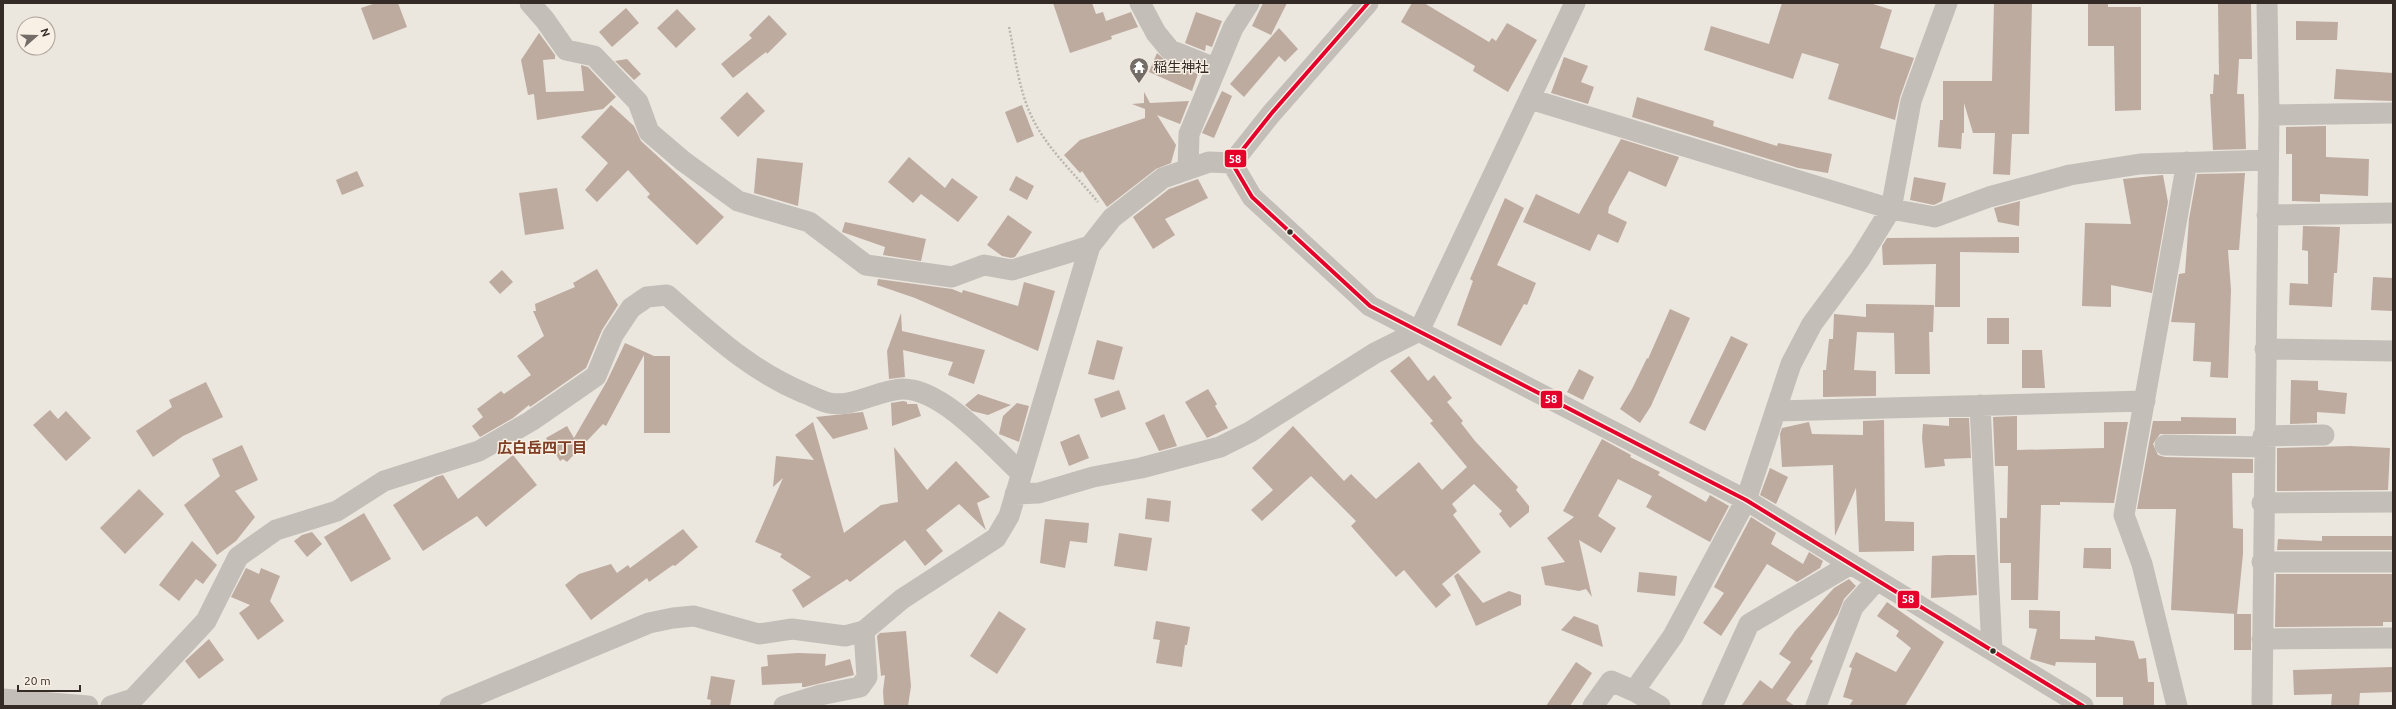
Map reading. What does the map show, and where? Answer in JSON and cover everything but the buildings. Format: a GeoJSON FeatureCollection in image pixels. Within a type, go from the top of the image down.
{"type":"FeatureCollection","features":[{"type":"Feature","properties":{"kind":"street"},"geometry":{"type":"LineString","coordinates":[[530,3],[545,20],[566,50],[594,56],[638,102],[649,132],[683,161],[738,201],[809,222],[866,265],[952,277],[984,266],[1012,270],[1090,246]]}},
{"type":"Feature","properties":{"kind":"street"},"geometry":{"type":"LineString","coordinates":[[1140,3],[1156,33],[1170,50],[1215,68]]}},
{"type":"Feature","properties":{"kind":"street"},"geometry":{"type":"LineString","coordinates":[[1188,169],[1189,134],[1215,68],[1233,28],[1249,3]]}},
{"type":"Feature","properties":{"kind":"street"},"geometry":{"type":"LineString","coordinates":[[1232,162],[1271,114],[1368,3]]}},
{"type":"Feature","properties":{"kind":"street"},"geometry":{"type":"LineString","coordinates":[[1015,494],[1039,493],[1093,477],[1141,468],[1220,447],[1250,432],[1375,353],[1419,331],[1575,3]]}},
{"type":"Feature","properties":{"kind":"street"},"geometry":{"type":"LineString","coordinates":[[1634,691],[1673,636],[1746,500],[1777,411],[1791,364],[1812,324],[1860,259],[1891,209],[1911,101],[1947,3]]}},
{"type":"Feature","properties":{"kind":"street"},"geometry":{"type":"LineString","coordinates":[[2262,706],[2262,502],[2269,115],[2267,3]]}},
{"type":"Feature","properties":{"kind":"street"},"geometry":{"type":"LineString","coordinates":[[1530,99],[1891,209],[1936,217],[1989,197],[2070,175],[2140,164],[2268,160]]}},
{"type":"Feature","properties":{"kind":"street"},"geometry":{"type":"LineString","coordinates":[[2269,115],[2393,113]]}},
{"type":"Feature","properties":{"kind":"street"},"geometry":{"type":"LineString","coordinates":[[450,706],[649,623],[673,618],[694,616],[759,634],[792,629],[845,636],[864,631],[902,599],[996,538],[1009,516],[1090,246],[1112,218],[1163,178],[1209,162],[1232,162]]}},
{"type":"Feature","properties":{"kind":"street"},"geometry":{"type":"LineString","coordinates":[[1232,162],[1252,196],[1370,306],[1746,500],[2083,706]]}},
{"type":"Feature","properties":{"kind":"street"},"geometry":{"type":"LineString","coordinates":[[2177,706],[2142,564],[2124,515],[2187,162]]}},
{"type":"Feature","properties":{"kind":"street"},"geometry":{"type":"LineString","coordinates":[[2267,215],[2393,213]]}},
{"type":"Feature","properties":{"kind":"street"},"geometry":{"type":"LineString","coordinates":[[111,706],[133,699],[206,621],[224,581],[238,557],[276,530],[337,511],[384,481],[479,451],[531,421],[596,376],[613,335],[627,313],[631,308],[647,297],[667,295],[736,356],[790,387],[829,403],[849,403],[903,389],[922,394],[952,408],[1021,473]]}},
{"type":"Feature","properties":{"kind":"street"},"geometry":{"type":"LineString","coordinates":[[2265,349],[2393,351]]}},
{"type":"Feature","properties":{"kind":"street"},"geometry":{"type":"LineString","coordinates":[[1777,411],[2145,401]]}},
{"type":"Feature","properties":{"kind":"street"},"geometry":{"type":"LineString","coordinates":[[1980,405],[1992,650]]}},
{"type":"Feature","properties":{"kind":"street"},"geometry":{"type":"LineString","coordinates":[[2165,445],[2263,441],[2324,435]]}},
{"type":"Feature","properties":{"kind":"street"},"geometry":{"type":"LineString","coordinates":[[2262,502],[2393,502]]}},
{"type":"Feature","properties":{"kind":"street"},"geometry":{"type":"LineString","coordinates":[[2262,562],[2393,562]]}},
{"type":"Feature","properties":{"kind":"street"},"geometry":{"type":"LineString","coordinates":[[1712,706],[1749,624],[1852,564]]}},
{"type":"Feature","properties":{"kind":"street"},"geometry":{"type":"LineString","coordinates":[[1816,706],[1852,607],[1877,580]]}},
{"type":"Feature","properties":{"kind":"street"},"geometry":{"type":"LineString","coordinates":[[784,706],[820,695],[860,687],[867,677],[864,631]]}},
{"type":"Feature","properties":{"kind":"street"},"geometry":{"type":"LineString","coordinates":[[2262,639],[2393,638]]}},
{"type":"Feature","properties":{"kind":"street"},"geometry":{"type":"LineString","coordinates":[[1593,706],[1611,681],[1634,691],[1660,706]]}},
{"type":"Feature","properties":{"kind":"street"},"geometry":{"type":"LineString","coordinates":[[3,699],[88,706]]}},
{"type":"Feature","properties":{"kind":"path"},"geometry":{"type":"LineString","coordinates":[[1009,27],[1022,89],[1030,113],[1045,139],[1112,218]]}},
{"type":"Feature","properties":{"kind":"transit line","name":"58"},"geometry":{"type":"LineString","coordinates":[[1368,3],[1271,114],[1232,163],[1252,197],[1370,306],[1746,500],[2083,706]]}},
{"type":"Feature","properties":{"kind":"place","name":"稲生神社"},"geometry":{"type":"Point","coordinates":[1139,84]}},
{"type":"Feature","properties":{"kind":"district","name":"広白岳四丁目"},"geometry":{"type":"Point","coordinates":[542,447]}}]}
